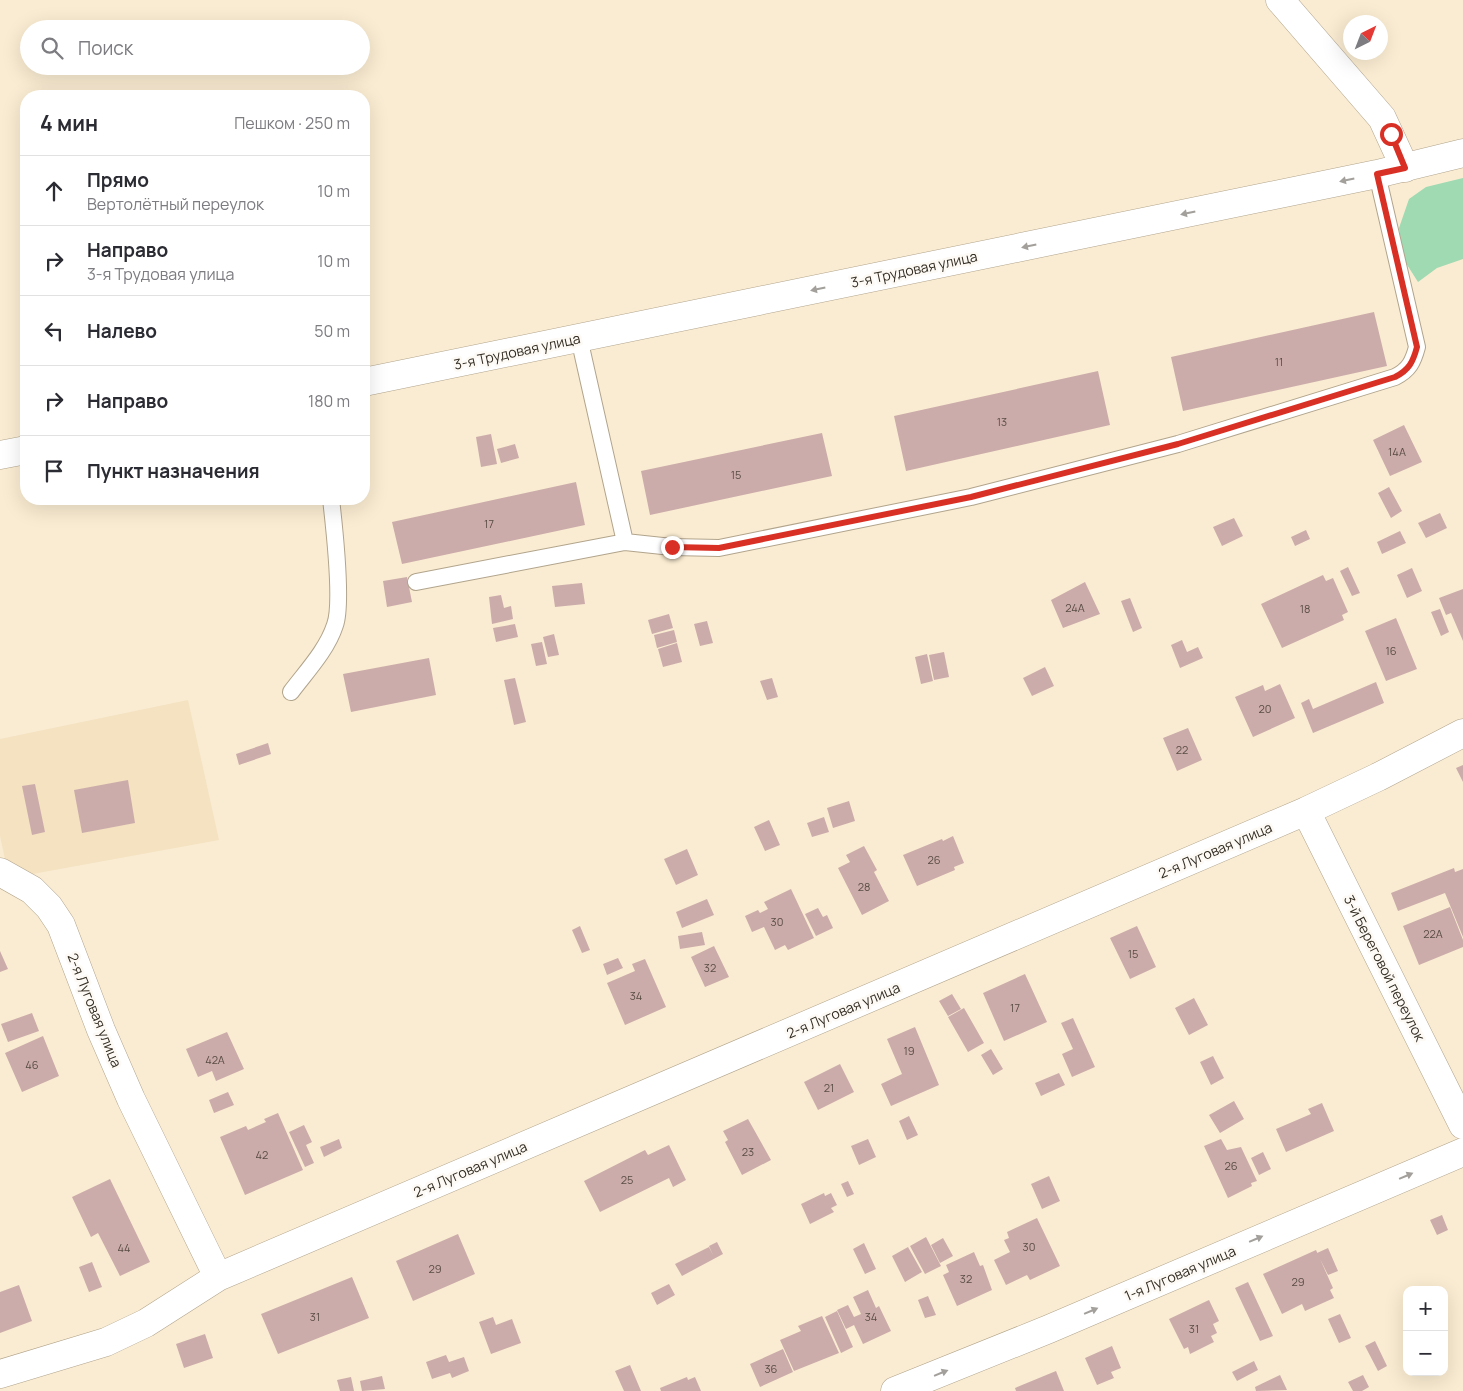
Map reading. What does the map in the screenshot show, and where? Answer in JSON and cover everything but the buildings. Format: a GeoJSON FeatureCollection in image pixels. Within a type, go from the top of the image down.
{"type":"FeatureCollection","features":[{"type":"Feature","properties":{"kind":"street"},"geometry":{"type":"LineString","coordinates":[[1280,0],[1382,118],[1405,168]]}},
{"type":"Feature","properties":{"kind":"street","name":"3-я Трудовая улица"},"geometry":{"type":"LineString","coordinates":[[370,381],[1377,174],[1463,153]]}},
{"type":"Feature","properties":{"kind":"street"},"geometry":{"type":"LineString","coordinates":[[0,455],[20,451]]}},
{"type":"Feature","properties":{"kind":"street","name":"2-я Луговая улица"},"geometry":{"type":"LineString","coordinates":[[0,1374],[114,1338],[146,1323],[218,1277],[1306,811],[1378,778],[1463,732]]}},
{"type":"Feature","properties":{"kind":"street","name":"3-й Береговой переулок"},"geometry":{"type":"LineString","coordinates":[[1306,811],[1463,1125]]}},
{"type":"Feature","properties":{"kind":"street","name":"2-я Луговая улица"},"geometry":{"type":"LineString","coordinates":[[0,872],[32,890],[61,925],[101,1030],[131,1099],[218,1277]]}},
{"type":"Feature","properties":{"kind":"street","name":"1-я Луговая улица"},"geometry":{"type":"LineString","coordinates":[[895,1391],[1049,1329],[1463,1152]]}},
{"type":"Feature","properties":{"kind":"lane"},"geometry":{"type":"LineString","coordinates":[[416,582],[625,542],[719,548],[971,497],[1178,444],[1395,377],[1406,371],[1413,361],[1417,347],[1377,174]]}},
{"type":"Feature","properties":{"kind":"lane"},"geometry":{"type":"LineString","coordinates":[[579,338],[625,542]]}},
{"type":"Feature","properties":{"kind":"lane"},"geometry":{"type":"LineString","coordinates":[[291,692],[330,637],[336,624],[339,603],[331,505]]}},
{"type":"Feature","properties":{"kind":"shaded area"},"geometry":{"type":"Polygon","coordinates":[[[188,700],[219,840],[27,875],[5,859],[0,836],[0,739],[188,700]]]}},
{"type":"Feature","properties":{"kind":"green space"},"geometry":{"type":"Polygon","coordinates":[[[1463,178],[1463,259],[1437,268],[1418,282],[1404,260],[1399,228],[1409,199],[1426,187],[1463,178]]]}},
{"type":"Feature","properties":{"kind":"route"},"geometry":{"type":"LineString","coordinates":[[672,547],[719,548],[971,497],[1178,444],[1395,377],[1406,371],[1413,361],[1417,347],[1377,174],[1405,168],[1391,134]]}}]}
